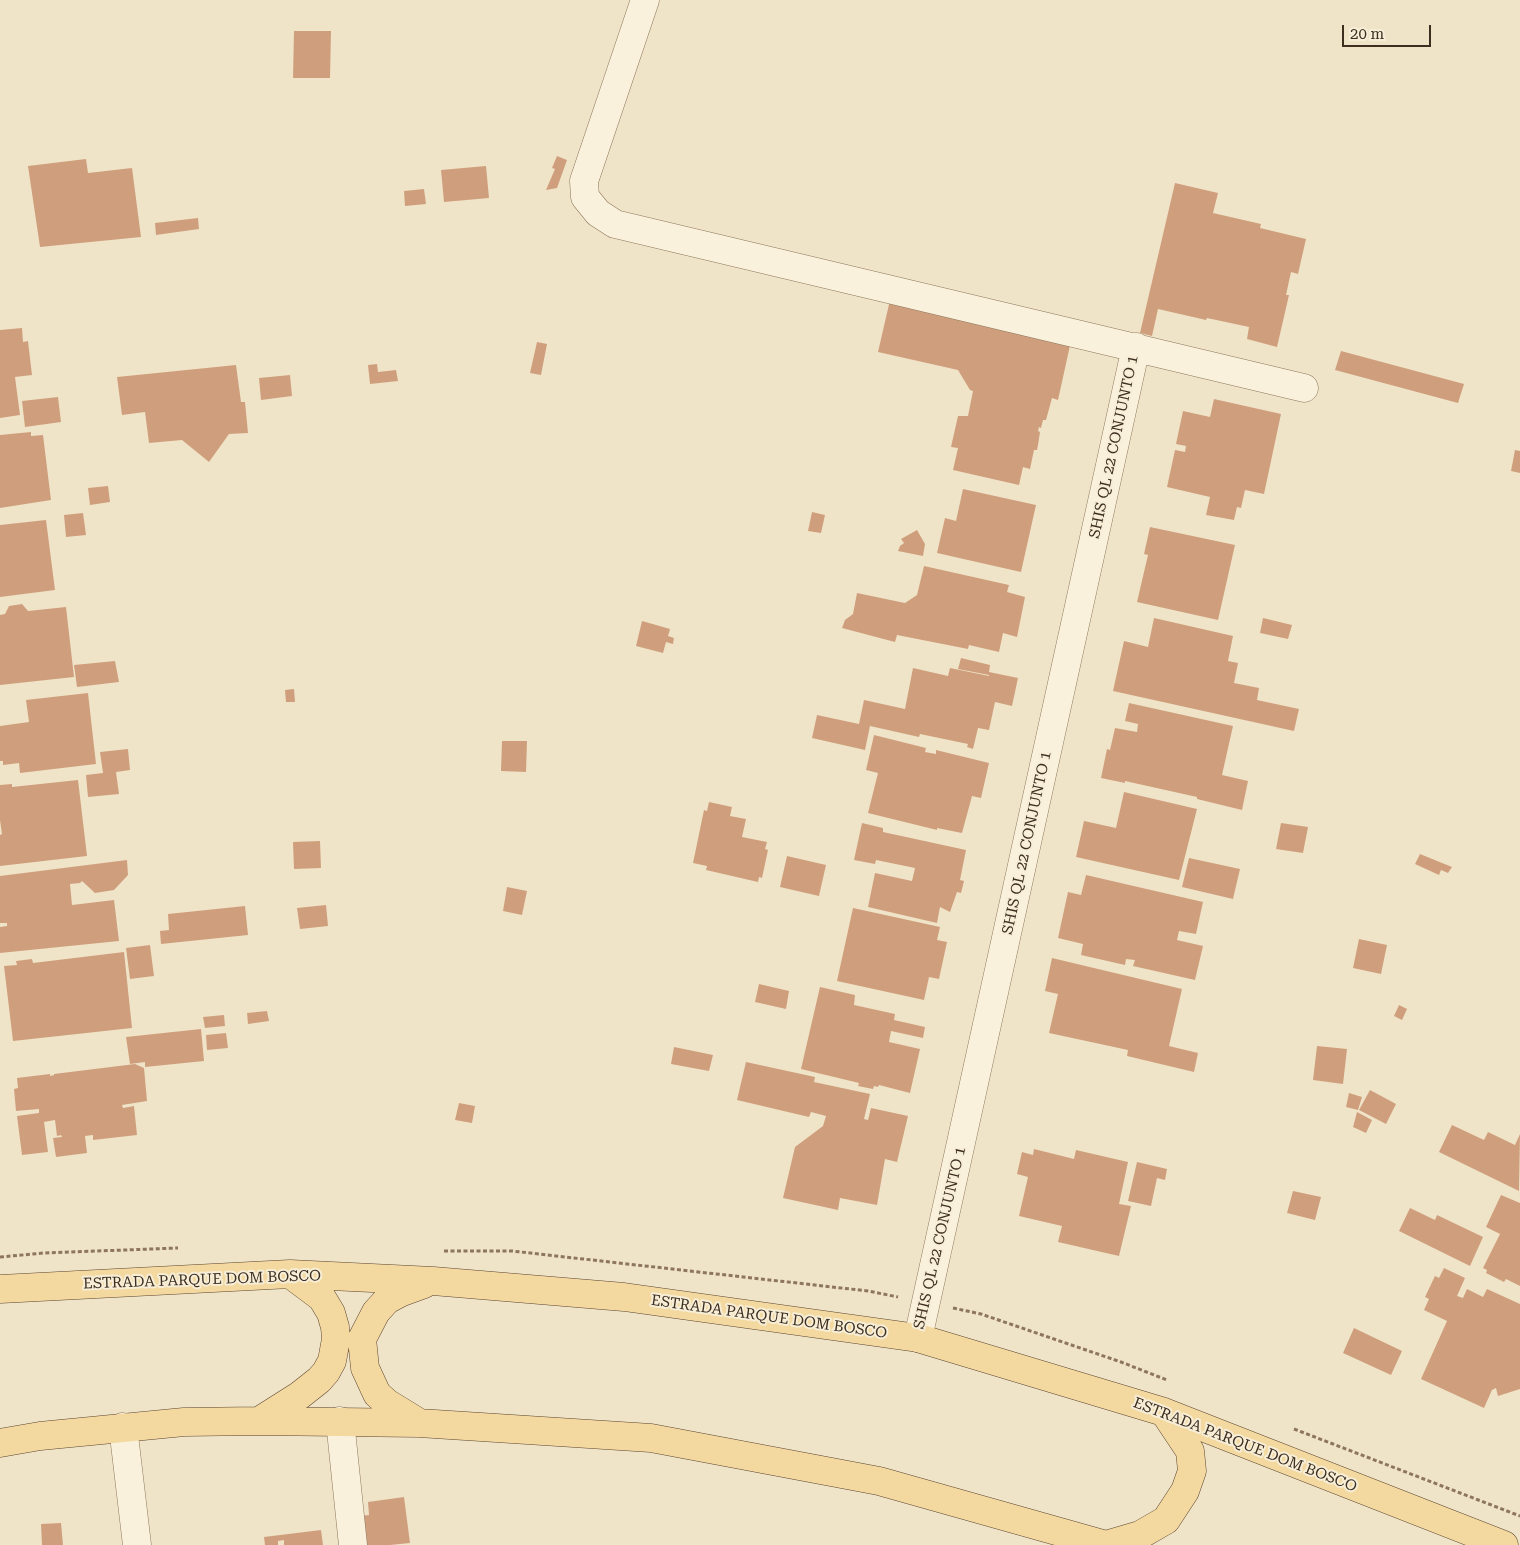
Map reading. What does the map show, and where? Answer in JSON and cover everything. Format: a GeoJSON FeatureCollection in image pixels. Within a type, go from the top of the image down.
{"type":"FeatureCollection","features":[{"type":"Feature","properties":{"kind":"main road","name":"ESTRADA PARQUE DOM BOSCO"},"geometry":{"type":"LineString","coordinates":[[0,1289],[290,1274],[432,1281],[624,1297],[918,1338],[1164,1412],[1504,1545]]}},
{"type":"Feature","properties":{"kind":"main road"},"geometry":{"type":"LineString","coordinates":[[260,1421],[319,1380],[332,1361],[336,1339],[331,1313],[322,1298],[290,1274]]}},
{"type":"Feature","properties":{"kind":"main road"},"geometry":{"type":"LineString","coordinates":[[419,1423],[377,1394],[365,1368],[362,1339],[376,1312],[387,1300],[402,1292],[432,1281]]}},
{"type":"Feature","properties":{"kind":"main road"},"geometry":{"type":"LineString","coordinates":[[0,1443],[40,1436],[123,1427],[184,1422],[260,1421],[419,1423],[651,1438],[879,1481],[1106,1545],[1140,1535],[1166,1520],[1185,1491],[1192,1471],[1190,1451],[1164,1412]]}},
{"type":"Feature","properties":{"kind":"street"},"geometry":{"type":"LineString","coordinates":[[645,0],[584,181],[585,197],[598,213],[615,224],[1304,388]]}},
{"type":"Feature","properties":{"kind":"street","name":"SHIS QL 22 CONJUNTO 1"},"geometry":{"type":"LineString","coordinates":[[918,1338],[1136,347]]}},
{"type":"Feature","properties":{"kind":"street"},"geometry":{"type":"LineString","coordinates":[[340,1421],[353,1545]]}},
{"type":"Feature","properties":{"kind":"street"},"geometry":{"type":"LineString","coordinates":[[123,1427],[137,1545]]}},
{"type":"Feature","properties":{"kind":"building"},"geometry":{"type":"Polygon","coordinates":[[[294,31],[331,31],[330,78],[293,78],[294,31]]]}},
{"type":"Feature","properties":{"kind":"building"},"geometry":{"type":"Polygon","coordinates":[[[557,156],[567,160],[557,188],[546,190],[555,169],[552,168],[557,156]]]}},
{"type":"Feature","properties":{"kind":"building"},"geometry":{"type":"Polygon","coordinates":[[[86,159],[88,173],[132,168],[141,237],[40,247],[28,166],[86,159]]]}},
{"type":"Feature","properties":{"kind":"building"},"geometry":{"type":"Polygon","coordinates":[[[486,166],[489,198],[444,202],[441,170],[486,166]]]}},
{"type":"Feature","properties":{"kind":"building"},"geometry":{"type":"Polygon","coordinates":[[[1175,183],[1218,193],[1213,213],[1261,224],[1260,228],[1306,239],[1298,274],[1291,272],[1286,295],[1289,295],[1277,347],[1247,339],[1249,327],[1158,309],[1152,336],[1140,333],[1175,183]]]}},
{"type":"Feature","properties":{"kind":"building"},"geometry":{"type":"Polygon","coordinates":[[[424,189],[426,204],[405,206],[404,191],[424,189]]]}},
{"type":"Feature","properties":{"kind":"building"},"geometry":{"type":"Polygon","coordinates":[[[198,218],[199,229],[156,235],[155,223],[198,218]]]}},
{"type":"Feature","properties":{"kind":"building"},"geometry":{"type":"Polygon","coordinates":[[[890,300],[1071,341],[1058,400],[1052,398],[1046,420],[1043,420],[1041,428],[1039,427],[1037,450],[1034,450],[1030,469],[1023,467],[1019,485],[953,470],[958,448],[951,447],[958,416],[968,416],[973,391],[970,390],[958,370],[878,352],[890,300]]]}},
{"type":"Feature","properties":{"kind":"building"},"geometry":{"type":"Polygon","coordinates":[[[22,328],[23,342],[28,341],[32,375],[15,377],[20,415],[0,418],[0,330],[22,328]]]}},
{"type":"Feature","properties":{"kind":"building"},"geometry":{"type":"Polygon","coordinates":[[[537,342],[547,344],[541,375],[530,373],[537,342]]]}},
{"type":"Feature","properties":{"kind":"building"},"geometry":{"type":"Polygon","coordinates":[[[1341,351],[1464,384],[1458,403],[1335,370],[1341,351]]]}},
{"type":"Feature","properties":{"kind":"building"},"geometry":{"type":"Polygon","coordinates":[[[377,364],[378,372],[396,370],[398,381],[370,384],[368,365],[377,364]]]}},
{"type":"Feature","properties":{"kind":"building"},"geometry":{"type":"Polygon","coordinates":[[[236,365],[241,402],[245,402],[248,433],[229,434],[209,462],[182,440],[149,443],[145,412],[122,415],[117,377],[236,365]]]}},
{"type":"Feature","properties":{"kind":"building"},"geometry":{"type":"Polygon","coordinates":[[[290,375],[292,396],[261,400],[259,378],[290,375]]]}},
{"type":"Feature","properties":{"kind":"building"},"geometry":{"type":"Polygon","coordinates":[[[58,397],[61,422],[25,427],[22,401],[58,397]]]}},
{"type":"Feature","properties":{"kind":"building"},"geometry":{"type":"Polygon","coordinates":[[[1214,399],[1281,414],[1264,494],[1245,490],[1241,508],[1237,507],[1234,520],[1206,515],[1210,497],[1167,487],[1175,450],[1185,452],[1186,446],[1176,444],[1183,411],[1210,417],[1214,399]]]}},
{"type":"Feature","properties":{"kind":"building"},"geometry":{"type":"Polygon","coordinates":[[[31,432],[31,436],[43,435],[51,500],[0,508],[0,435],[31,432]]]}},
{"type":"Feature","properties":{"kind":"building"},"geometry":{"type":"Polygon","coordinates":[[[1515,450],[1520,451],[1520,473],[1511,471],[1515,450]]]}},
{"type":"Feature","properties":{"kind":"building"},"geometry":{"type":"Polygon","coordinates":[[[108,486],[110,502],[90,505],[88,488],[108,486]]]}},
{"type":"Feature","properties":{"kind":"building"},"geometry":{"type":"Polygon","coordinates":[[[963,489],[1036,505],[1021,572],[937,553],[945,518],[956,521],[963,489]]]}},
{"type":"Feature","properties":{"kind":"building"},"geometry":{"type":"Polygon","coordinates":[[[812,512],[825,515],[821,533],[808,531],[812,512]]]}},
{"type":"Feature","properties":{"kind":"building"},"geometry":{"type":"Polygon","coordinates":[[[83,513],[86,535],[66,537],[64,515],[83,513]]]}},
{"type":"Feature","properties":{"kind":"building"},"geometry":{"type":"Polygon","coordinates":[[[46,520],[55,590],[0,597],[0,525],[46,520]]]}},
{"type":"Feature","properties":{"kind":"building"},"geometry":{"type":"Polygon","coordinates":[[[1150,527],[1235,545],[1218,620],[1137,602],[1148,555],[1144,554],[1150,527]]]}},
{"type":"Feature","properties":{"kind":"building"},"geometry":{"type":"Polygon","coordinates":[[[917,530],[925,544],[923,556],[898,551],[904,543],[901,539],[917,530]]]}},
{"type":"Feature","properties":{"kind":"building"},"geometry":{"type":"Polygon","coordinates":[[[924,566],[1009,585],[1007,592],[1025,597],[1017,637],[1003,633],[999,652],[969,645],[968,649],[897,635],[895,642],[842,628],[845,620],[853,614],[857,593],[905,603],[917,595],[924,566]]]}},
{"type":"Feature","properties":{"kind":"building"},"geometry":{"type":"Polygon","coordinates":[[[22,604],[28,611],[66,607],[74,677],[0,685],[0,615],[5,614],[9,606],[22,604]]]}},
{"type":"Feature","properties":{"kind":"building"},"geometry":{"type":"Polygon","coordinates":[[[1154,618],[1233,636],[1228,661],[1238,663],[1234,683],[1259,688],[1257,700],[1299,709],[1294,731],[1113,691],[1124,641],[1148,647],[1154,618]]]}},
{"type":"Feature","properties":{"kind":"building"},"geometry":{"type":"Polygon","coordinates":[[[1263,618],[1292,625],[1288,639],[1260,633],[1263,618]]]}},
{"type":"Feature","properties":{"kind":"building"},"geometry":{"type":"Polygon","coordinates":[[[642,621],[670,629],[668,636],[674,638],[673,644],[666,642],[663,653],[636,646],[642,621]]]}},
{"type":"Feature","properties":{"kind":"building"},"geometry":{"type":"Polygon","coordinates":[[[961,658],[990,665],[989,672],[1018,678],[1012,706],[995,702],[989,730],[978,728],[973,749],[967,747],[968,744],[920,734],[919,737],[870,726],[865,750],[812,738],[817,715],[859,724],[864,700],[905,709],[913,668],[948,676],[950,668],[989,676],[958,669],[961,658]]]}},
{"type":"Feature","properties":{"kind":"building"},"geometry":{"type":"Polygon","coordinates":[[[115,661],[119,682],[77,687],[74,665],[115,661]]]}},
{"type":"Feature","properties":{"kind":"building"},"geometry":{"type":"Polygon","coordinates":[[[294,689],[295,702],[286,702],[285,690],[294,689]]]}},
{"type":"Feature","properties":{"kind":"building"},"geometry":{"type":"Polygon","coordinates":[[[88,693],[96,764],[20,773],[19,763],[3,765],[3,761],[0,761],[0,726],[29,722],[26,700],[88,693]]]}},
{"type":"Feature","properties":{"kind":"building"},"geometry":{"type":"Polygon","coordinates":[[[1129,703],[1233,726],[1222,775],[1248,781],[1242,810],[1197,799],[1197,797],[1125,781],[1125,783],[1101,778],[1107,749],[1110,750],[1115,728],[1137,732],[1138,724],[1125,721],[1129,703]]]}},
{"type":"Feature","properties":{"kind":"building"},"geometry":{"type":"Polygon","coordinates":[[[874,735],[926,748],[925,752],[936,754],[936,750],[989,763],[981,798],[972,796],[962,833],[937,828],[937,830],[868,813],[878,773],[866,770],[874,735]]]}},
{"type":"Feature","properties":{"kind":"building"},"geometry":{"type":"Polygon","coordinates":[[[502,741],[527,741],[526,772],[501,771],[502,741]]]}},
{"type":"Feature","properties":{"kind":"building"},"geometry":{"type":"Polygon","coordinates":[[[128,749],[130,770],[116,772],[119,794],[88,797],[86,775],[103,773],[100,752],[128,749]]]}},
{"type":"Feature","properties":{"kind":"building"},"geometry":{"type":"Polygon","coordinates":[[[78,780],[87,856],[0,866],[0,835],[2,834],[0,785],[12,784],[12,787],[78,780]]]}},
{"type":"Feature","properties":{"kind":"building"},"geometry":{"type":"Polygon","coordinates":[[[1124,792],[1197,809],[1179,880],[1076,857],[1084,821],[1116,828],[1124,792]]]}},
{"type":"Feature","properties":{"kind":"building"},"geometry":{"type":"Polygon","coordinates":[[[709,802],[732,807],[730,816],[746,819],[742,837],[767,842],[765,849],[768,850],[762,878],[759,877],[758,882],[706,870],[707,866],[693,863],[704,810],[707,811],[709,802]]]}},
{"type":"Feature","properties":{"kind":"building"},"geometry":{"type":"Polygon","coordinates":[[[862,823],[883,828],[883,832],[966,850],[960,880],[964,881],[961,893],[957,892],[950,912],[940,907],[937,923],[868,907],[875,873],[912,881],[915,868],[876,860],[875,864],[854,860],[862,823]]]}},
{"type":"Feature","properties":{"kind":"building"},"geometry":{"type":"Polygon","coordinates":[[[1281,823],[1308,827],[1303,853],[1276,849],[1281,823]]]}},
{"type":"Feature","properties":{"kind":"building"},"geometry":{"type":"Polygon","coordinates":[[[320,841],[321,868],[294,869],[293,842],[320,841]]]}},
{"type":"Feature","properties":{"kind":"building"},"geometry":{"type":"Polygon","coordinates":[[[1420,854],[1452,867],[1448,873],[1441,870],[1439,875],[1415,864],[1420,854]]]}},
{"type":"Feature","properties":{"kind":"building"},"geometry":{"type":"Polygon","coordinates":[[[787,856],[826,865],[819,896],[780,887],[787,856]]]}},
{"type":"Feature","properties":{"kind":"building"},"geometry":{"type":"Polygon","coordinates":[[[1189,858],[1240,869],[1233,899],[1182,887],[1189,858]]]}},
{"type":"Feature","properties":{"kind":"building"},"geometry":{"type":"Polygon","coordinates":[[[127,860],[128,875],[114,890],[95,893],[82,881],[70,884],[72,905],[114,900],[119,941],[0,953],[0,927],[7,926],[7,923],[0,923],[0,876],[127,860]]]}},
{"type":"Feature","properties":{"kind":"building"},"geometry":{"type":"Polygon","coordinates":[[[1086,875],[1203,902],[1196,934],[1179,931],[1177,940],[1203,946],[1195,980],[1133,966],[1135,960],[1126,959],[1125,965],[1081,955],[1083,944],[1058,938],[1068,892],[1081,895],[1086,875]]]}},
{"type":"Feature","properties":{"kind":"building"},"geometry":{"type":"Polygon","coordinates":[[[507,887],[527,891],[522,915],[503,911],[507,887]]]}},
{"type":"Feature","properties":{"kind":"building"},"geometry":{"type":"Polygon","coordinates":[[[326,905],[328,926],[300,929],[297,908],[326,905]]]}},
{"type":"Feature","properties":{"kind":"building"},"geometry":{"type":"Polygon","coordinates":[[[245,906],[248,935],[161,944],[160,931],[169,930],[168,914],[245,906]]]}},
{"type":"Feature","properties":{"kind":"building"},"geometry":{"type":"Polygon","coordinates":[[[853,908],[940,927],[937,940],[947,942],[939,979],[929,977],[924,1000],[837,981],[853,908]]]}},
{"type":"Feature","properties":{"kind":"building"},"geometry":{"type":"Polygon","coordinates":[[[1359,939],[1387,945],[1381,974],[1353,968],[1359,939]]]}},
{"type":"Feature","properties":{"kind":"building"},"geometry":{"type":"Polygon","coordinates":[[[150,945],[154,976],[130,979],[126,948],[150,945]]]}},
{"type":"Feature","properties":{"kind":"building"},"geometry":{"type":"Polygon","coordinates":[[[124,952],[132,1028],[13,1041],[4,966],[17,965],[16,961],[32,959],[33,963],[124,952]]]}},
{"type":"Feature","properties":{"kind":"building"},"geometry":{"type":"Polygon","coordinates":[[[1052,958],[1182,989],[1169,1046],[1198,1053],[1194,1072],[1127,1056],[1128,1050],[1049,1033],[1058,994],[1045,991],[1052,958]]]}},
{"type":"Feature","properties":{"kind":"building"},"geometry":{"type":"Polygon","coordinates":[[[759,984],[789,991],[786,1009],[755,1002],[759,984]]]}},
{"type":"Feature","properties":{"kind":"building"},"geometry":{"type":"Polygon","coordinates":[[[820,987],[855,995],[854,1005],[895,1014],[894,1020],[925,1027],[923,1038],[891,1031],[889,1042],[920,1049],[910,1093],[879,1085],[878,1087],[874,1086],[873,1089],[858,1086],[859,1083],[801,1069],[820,987]]]}},
{"type":"Feature","properties":{"kind":"building"},"geometry":{"type":"Polygon","coordinates":[[[1399,1005],[1407,1009],[1402,1020],[1394,1016],[1399,1005]]]}},
{"type":"Feature","properties":{"kind":"building"},"geometry":{"type":"Polygon","coordinates":[[[267,1011],[269,1021],[248,1024],[247,1013],[267,1011]]]}},
{"type":"Feature","properties":{"kind":"building"},"geometry":{"type":"Polygon","coordinates":[[[224,1015],[225,1026],[205,1028],[203,1017],[224,1015]]]}},
{"type":"Feature","properties":{"kind":"building"},"geometry":{"type":"Polygon","coordinates":[[[201,1029],[204,1061],[145,1067],[145,1062],[130,1064],[126,1037],[201,1029]]]}},
{"type":"Feature","properties":{"kind":"building"},"geometry":{"type":"Polygon","coordinates":[[[226,1033],[228,1048],[207,1050],[206,1035],[226,1033]]]}},
{"type":"Feature","properties":{"kind":"building"},"geometry":{"type":"Polygon","coordinates":[[[1317,1046],[1347,1049],[1343,1084],[1313,1080],[1317,1046]]]}},
{"type":"Feature","properties":{"kind":"building"},"geometry":{"type":"Polygon","coordinates":[[[674,1047],[713,1055],[709,1071],[671,1064],[674,1047]]]}},
{"type":"Feature","properties":{"kind":"building"},"geometry":{"type":"Polygon","coordinates":[[[746,1062],[815,1077],[814,1082],[870,1094],[864,1119],[868,1120],[871,1108],[908,1116],[897,1162],[885,1159],[877,1205],[840,1198],[838,1210],[783,1198],[795,1147],[823,1126],[826,1116],[811,1112],[809,1117],[737,1100],[746,1062]]]}},
{"type":"Feature","properties":{"kind":"building"},"geometry":{"type":"Polygon","coordinates":[[[135,1064],[144,1068],[147,1101],[122,1105],[123,1108],[134,1106],[137,1135],[93,1140],[93,1135],[85,1136],[87,1153],[56,1157],[53,1138],[62,1137],[61,1135],[57,1136],[55,1120],[44,1122],[48,1152],[22,1155],[17,1116],[39,1113],[39,1109],[16,1111],[14,1089],[18,1088],[17,1078],[50,1074],[50,1076],[135,1064]]]}},
{"type":"Feature","properties":{"kind":"building"},"geometry":{"type":"Polygon","coordinates":[[[1370,1090],[1396,1104],[1386,1124],[1359,1110],[1370,1090]]]}},
{"type":"Feature","properties":{"kind":"building"},"geometry":{"type":"Polygon","coordinates":[[[1349,1093],[1362,1097],[1358,1110],[1346,1107],[1349,1093]]]}},
{"type":"Feature","properties":{"kind":"building"},"geometry":{"type":"Polygon","coordinates":[[[459,1103],[475,1106],[472,1123],[455,1120],[459,1103]]]}},
{"type":"Feature","properties":{"kind":"building"},"geometry":{"type":"Polygon","coordinates":[[[1357,1112],[1372,1120],[1366,1133],[1353,1127],[1357,1112]]]}},
{"type":"Feature","properties":{"kind":"building"},"geometry":{"type":"Polygon","coordinates":[[[1452,1125],[1484,1140],[1488,1132],[1515,1145],[1520,1134],[1519,1191],[1439,1152],[1452,1125]]]}},
{"type":"Feature","properties":{"kind":"building"},"geometry":{"type":"Polygon","coordinates":[[[1034,1149],[1074,1159],[1076,1150],[1128,1162],[1119,1204],[1131,1206],[1119,1256],[1058,1242],[1062,1226],[1019,1216],[1028,1177],[1017,1174],[1022,1152],[1033,1155],[1034,1149]]]}},
{"type":"Feature","properties":{"kind":"building"},"geometry":{"type":"Polygon","coordinates":[[[1137,1162],[1167,1169],[1165,1180],[1157,1178],[1151,1206],[1128,1201],[1137,1162]]]}},
{"type":"Feature","properties":{"kind":"building"},"geometry":{"type":"Polygon","coordinates":[[[1293,1191],[1321,1197],[1315,1220],[1287,1213],[1293,1191]]]}},
{"type":"Feature","properties":{"kind":"building"},"geometry":{"type":"Polygon","coordinates":[[[1501,1195],[1520,1203],[1520,1286],[1506,1279],[1504,1282],[1486,1273],[1487,1270],[1483,1268],[1500,1234],[1486,1227],[1501,1195]]]}},
{"type":"Feature","properties":{"kind":"building"},"geometry":{"type":"Polygon","coordinates":[[[1410,1208],[1435,1220],[1437,1215],[1483,1237],[1470,1266],[1399,1231],[1410,1208]]]}},
{"type":"Feature","properties":{"kind":"building"},"geometry":{"type":"Polygon","coordinates":[[[1444,1268],[1465,1278],[1457,1296],[1463,1298],[1467,1289],[1483,1297],[1487,1289],[1520,1304],[1520,1389],[1498,1396],[1496,1388],[1492,1390],[1484,1408],[1421,1379],[1447,1321],[1424,1310],[1429,1299],[1425,1297],[1435,1276],[1439,1278],[1444,1268]]]}},
{"type":"Feature","properties":{"kind":"building"},"geometry":{"type":"Polygon","coordinates":[[[1354,1328],[1402,1351],[1391,1375],[1343,1353],[1354,1328]]]}},
{"type":"Feature","properties":{"kind":"building"},"geometry":{"type":"Polygon","coordinates":[[[404,1497],[410,1543],[344,1545],[341,1519],[369,1515],[368,1502],[404,1497]]]}},
{"type":"Feature","properties":{"kind":"building"},"geometry":{"type":"Polygon","coordinates":[[[61,1523],[63,1545],[42,1545],[41,1524],[61,1523]]]}},
{"type":"Feature","properties":{"kind":"building"},"geometry":{"type":"Polygon","coordinates":[[[321,1530],[323,1545],[284,1545],[284,1540],[278,1541],[278,1545],[265,1545],[264,1537],[321,1530]]]}}]}
